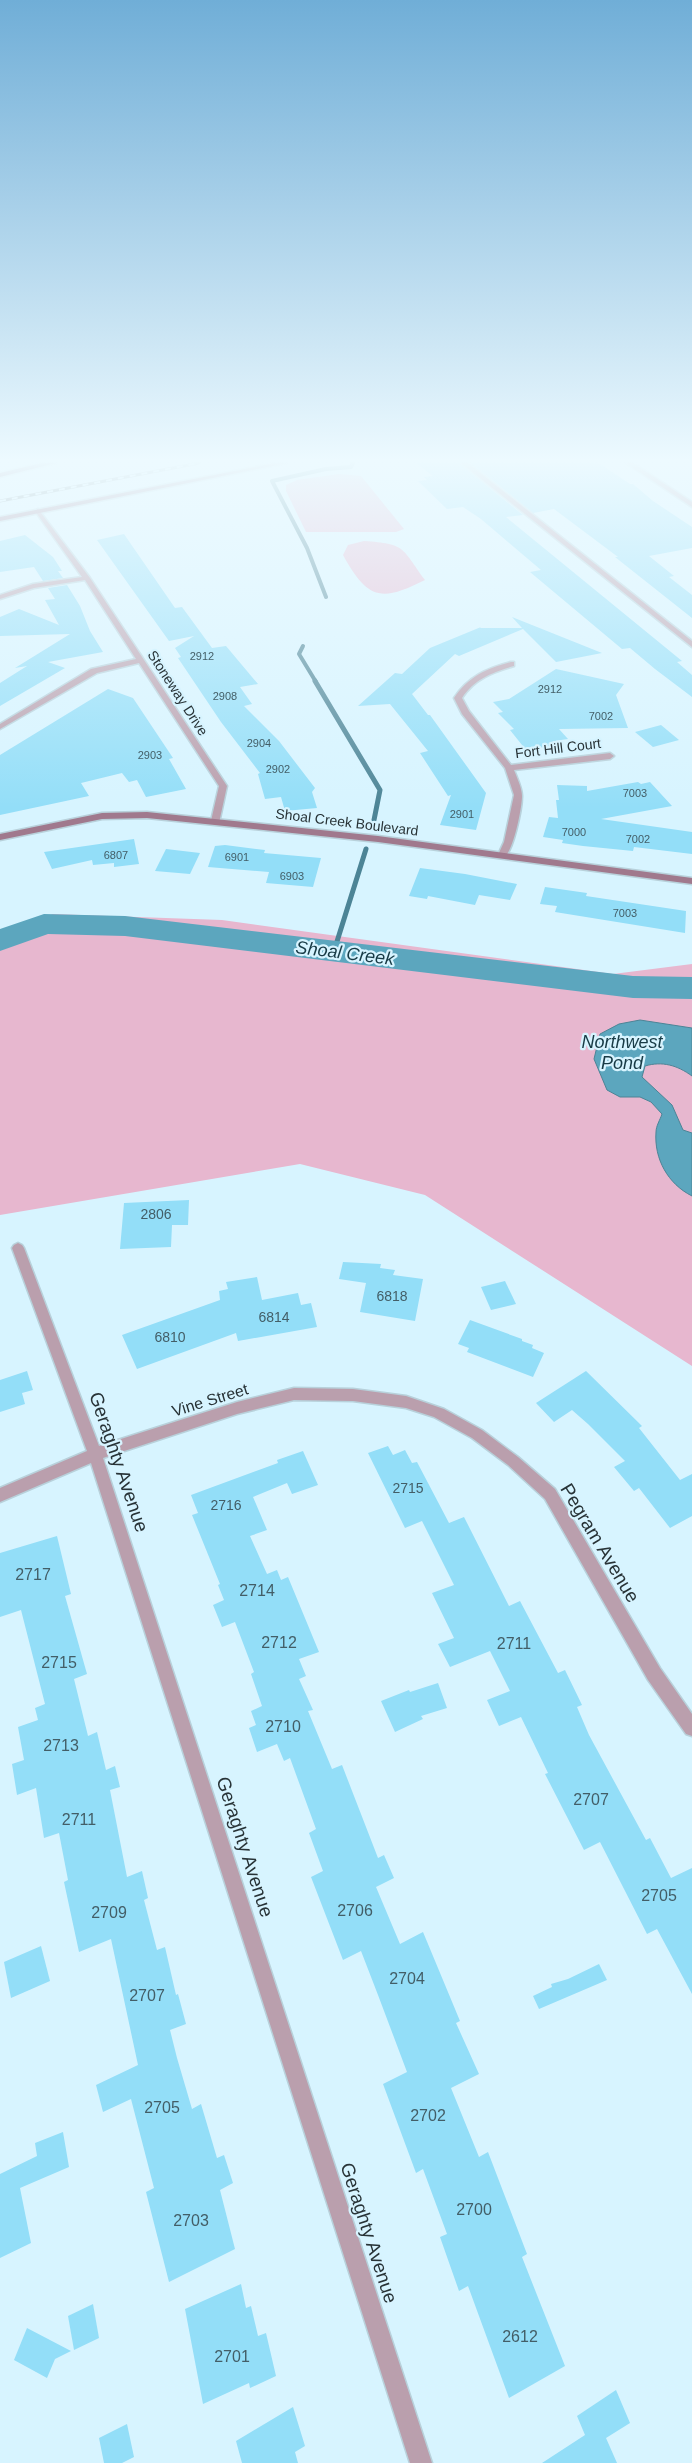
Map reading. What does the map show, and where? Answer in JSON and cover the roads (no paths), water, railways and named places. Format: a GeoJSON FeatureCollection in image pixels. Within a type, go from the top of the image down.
{"type":"FeatureCollection","features":[{"type":"Feature","properties":{"kind":"street"},"geometry":{"type":"LineString","coordinates":[[0,597],[33,586],[87,578]]}},
{"type":"Feature","properties":{"kind":"street","name":"Stoneway Drive"},"geometry":{"type":"LineString","coordinates":[[87,578],[223,786],[216,821]]}},
{"type":"Feature","properties":{"kind":"street"},"geometry":{"type":"LineString","coordinates":[[608,578],[692,645]]}},
{"type":"Feature","properties":{"kind":"street"},"geometry":{"type":"LineString","coordinates":[[0,727],[94,671],[142,660]]}},
{"type":"Feature","properties":{"kind":"street"},"geometry":{"type":"LineString","coordinates":[[503,855],[510,842],[518,795],[509,768],[465,712],[458,698],[465,686],[486,671],[510,664]]}},
{"type":"Feature","properties":{"kind":"street","name":"Fort Hill Court"},"geometry":{"type":"LineString","coordinates":[[509,768],[610,756]]}},
{"type":"Feature","properties":{"kind":"street","name":"Shoal Creek Boulevard"},"geometry":{"type":"LineString","coordinates":[[0,838],[110,816],[147,815],[378,839],[692,881]]}},
{"type":"Feature","properties":{"kind":"street","name":"Geraghty Avenue"},"geometry":{"type":"LineString","coordinates":[[18,1248],[95,1454],[421,2463]]}},
{"type":"Feature","properties":{"kind":"street","name":"Vine Street"},"geometry":{"type":"LineString","coordinates":[[0,1495],[95,1454],[237,1408],[294,1394],[353,1395],[406,1402],[439,1413]]}},
{"type":"Feature","properties":{"kind":"street","name":"Pegram Avenue"},"geometry":{"type":"LineString","coordinates":[[439,1413],[477,1434],[514,1461],[550,1494],[654,1674],[692,1728]]}},
{"type":"Feature","properties":{"kind":"water","name":"Northwest Pond"},"geometry":{"type":"Polygon","coordinates":[[[640,1020],[692,1028],[692,1076],[681,1069],[657,1064],[645,1066],[642,1077],[672,1105],[683,1130],[692,1133],[692,1196],[676,1185],[664,1170],[660,1161],[657,1152],[656,1132],[662,1114],[651,1102],[640,1097],[620,1097],[607,1090],[594,1059],[600,1034],[619,1024],[640,1020]]]}},
{"type":"Feature","properties":{"kind":"waterway"},"geometry":{"type":"LineString","coordinates":[[319,578],[326,597]]}},
{"type":"Feature","properties":{"kind":"waterway"},"geometry":{"type":"LineString","coordinates":[[303,646],[299,654],[316,682]]}},
{"type":"Feature","properties":{"kind":"waterway"},"geometry":{"type":"LineString","coordinates":[[315,681],[380,790],[374,820]]}},
{"type":"Feature","properties":{"kind":"waterway"},"geometry":{"type":"LineString","coordinates":[[334,951],[366,849]]}},
{"type":"Feature","properties":{"kind":"waterway","name":"Shoal Creek"},"geometry":{"type":"LineString","coordinates":[[0,941],[44,924],[125,926],[633,987],[692,988]]}}]}
